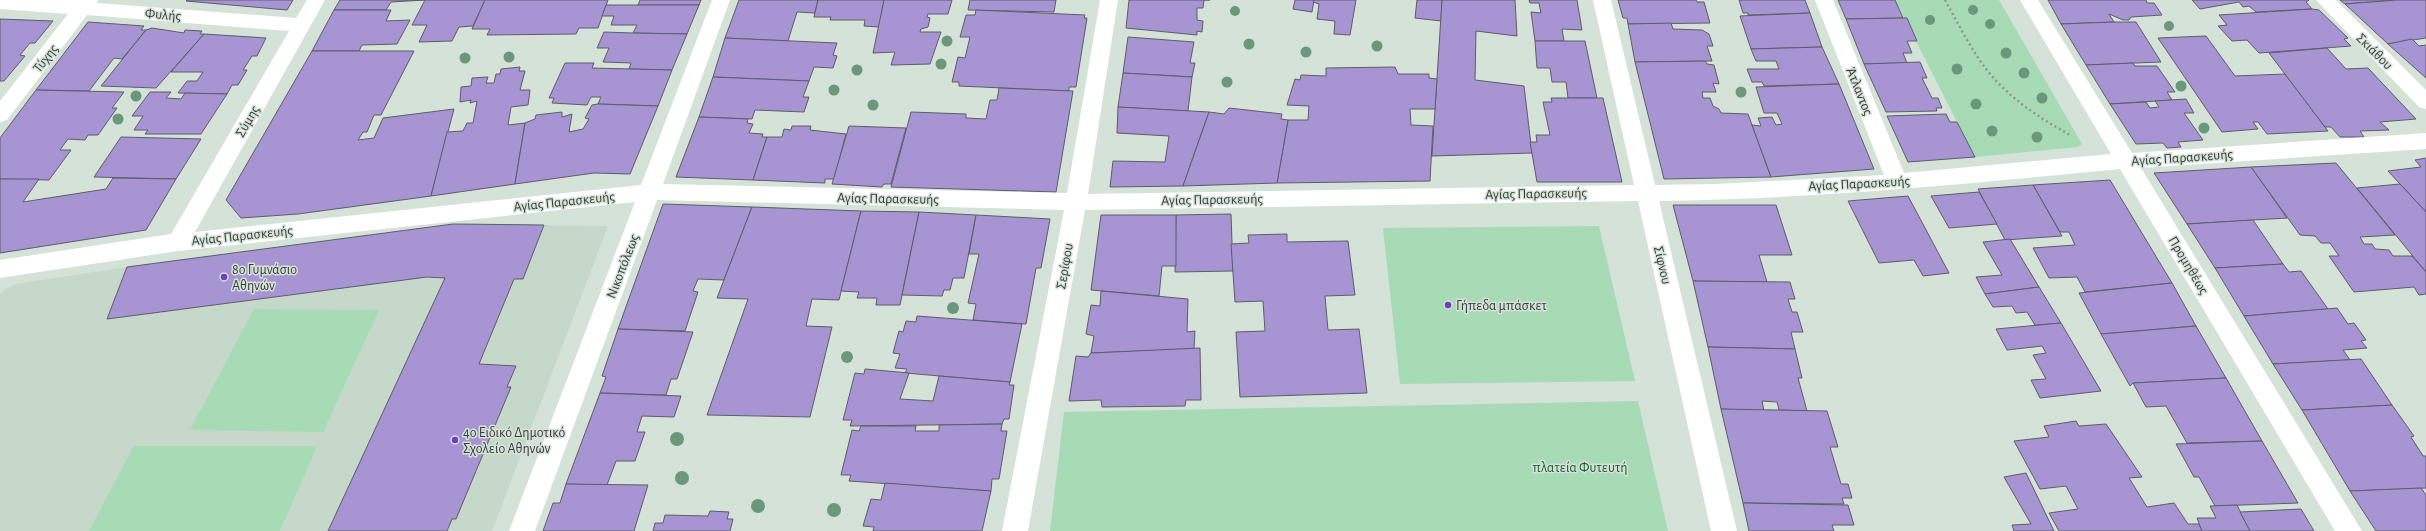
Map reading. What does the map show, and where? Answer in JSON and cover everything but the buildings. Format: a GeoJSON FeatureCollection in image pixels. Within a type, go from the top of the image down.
{"type":"FeatureCollection","features":[{"type":"Feature","properties":{"kind":"street","name":"Σύμης"},"geometry":{"type":"LineString","coordinates":[[178,242],[316,0]]}},
{"type":"Feature","properties":{"kind":"street","name":"Νικοπόλεως"},"geometry":{"type":"LineString","coordinates":[[522,531],[721,0]]}},
{"type":"Feature","properties":{"kind":"street","name":"Σερίφου"},"geometry":{"type":"LineString","coordinates":[[1015,531],[1076,202],[1109,0]]}},
{"type":"Feature","properties":{"kind":"street","name":"Σίφνου"},"geometry":{"type":"LineString","coordinates":[[1602,0],[1724,531]]}},
{"type":"Feature","properties":{"kind":"street","name":"Άτλαντος"},"geometry":{"type":"LineString","coordinates":[[1824,0],[1897,182]]}},
{"type":"Feature","properties":{"kind":"street","name":"Προμηθέως"},"geometry":{"type":"LineString","coordinates":[[2030,0],[2349,531]]}},
{"type":"Feature","properties":{"kind":"street","name":"Σκιάθου"},"geometry":{"type":"LineString","coordinates":[[2325,0],[2426,102]]}},
{"type":"Feature","properties":{"kind":"street","name":"Φυλής"},"geometry":{"type":"LineString","coordinates":[[0,2],[86,4],[301,25]]}},
{"type":"Feature","properties":{"kind":"street","name":"Τύχης"},"geometry":{"type":"LineString","coordinates":[[0,115],[86,4]]}},
{"type":"Feature","properties":{"kind":"street","name":"Αγίας Παρασκευής"},"geometry":{"type":"LineString","coordinates":[[0,269],[178,242],[649,192],[1076,202],[1646,191],[1716,192],[1897,182],[2126,161],[2426,140]]}},
{"type":"Feature","properties":{"kind":"path"},"geometry":{"type":"LineString","coordinates":[[1946,0],[1985,68],[1994,79],[2006,91],[2075,138]]}},
{"type":"Feature","properties":{"kind":"shaded area"},"geometry":{"type":"Polygon","coordinates":[[[453,224],[608,226],[492,531],[0,531],[0,293],[16,284],[127,267],[453,224]]]}},
{"type":"Feature","properties":{"kind":"green space"},"geometry":{"type":"Polygon","coordinates":[[[1895,0],[1999,0],[2082,144],[2078,147],[1975,157],[1895,0]]]}},
{"type":"Feature","properties":{"kind":"green space"},"geometry":{"type":"Polygon","coordinates":[[[1599,226],[1635,381],[1400,384],[1383,228],[1599,226]]]}},
{"type":"Feature","properties":{"kind":"green space"},"geometry":{"type":"Polygon","coordinates":[[[254,309],[379,310],[323,432],[190,430],[254,309]]]}},
{"type":"Feature","properties":{"kind":"green space","name":"πλατεία Φυτευτή"},"geometry":{"type":"Polygon","coordinates":[[[1638,401],[1668,531],[1050,531],[1064,412],[1638,401]]]}},
{"type":"Feature","properties":{"kind":"green space"},"geometry":{"type":"Polygon","coordinates":[[[134,446],[317,446],[280,531],[89,531],[134,446]]]}},
{"type":"Feature","properties":{"kind":"place","name":"8ο Γυμνάσιο Αθηνών"},"geometry":{"type":"Point","coordinates":[224,277]}},
{"type":"Feature","properties":{"kind":"place","name":"Γήπεδα μπάσκετ"},"geometry":{"type":"Point","coordinates":[1448,305]}},
{"type":"Feature","properties":{"kind":"place","name":"4ο Ειδικό Δημοτικό Σχολείο Αθηνών"},"geometry":{"type":"Point","coordinates":[455,440]}}]}
